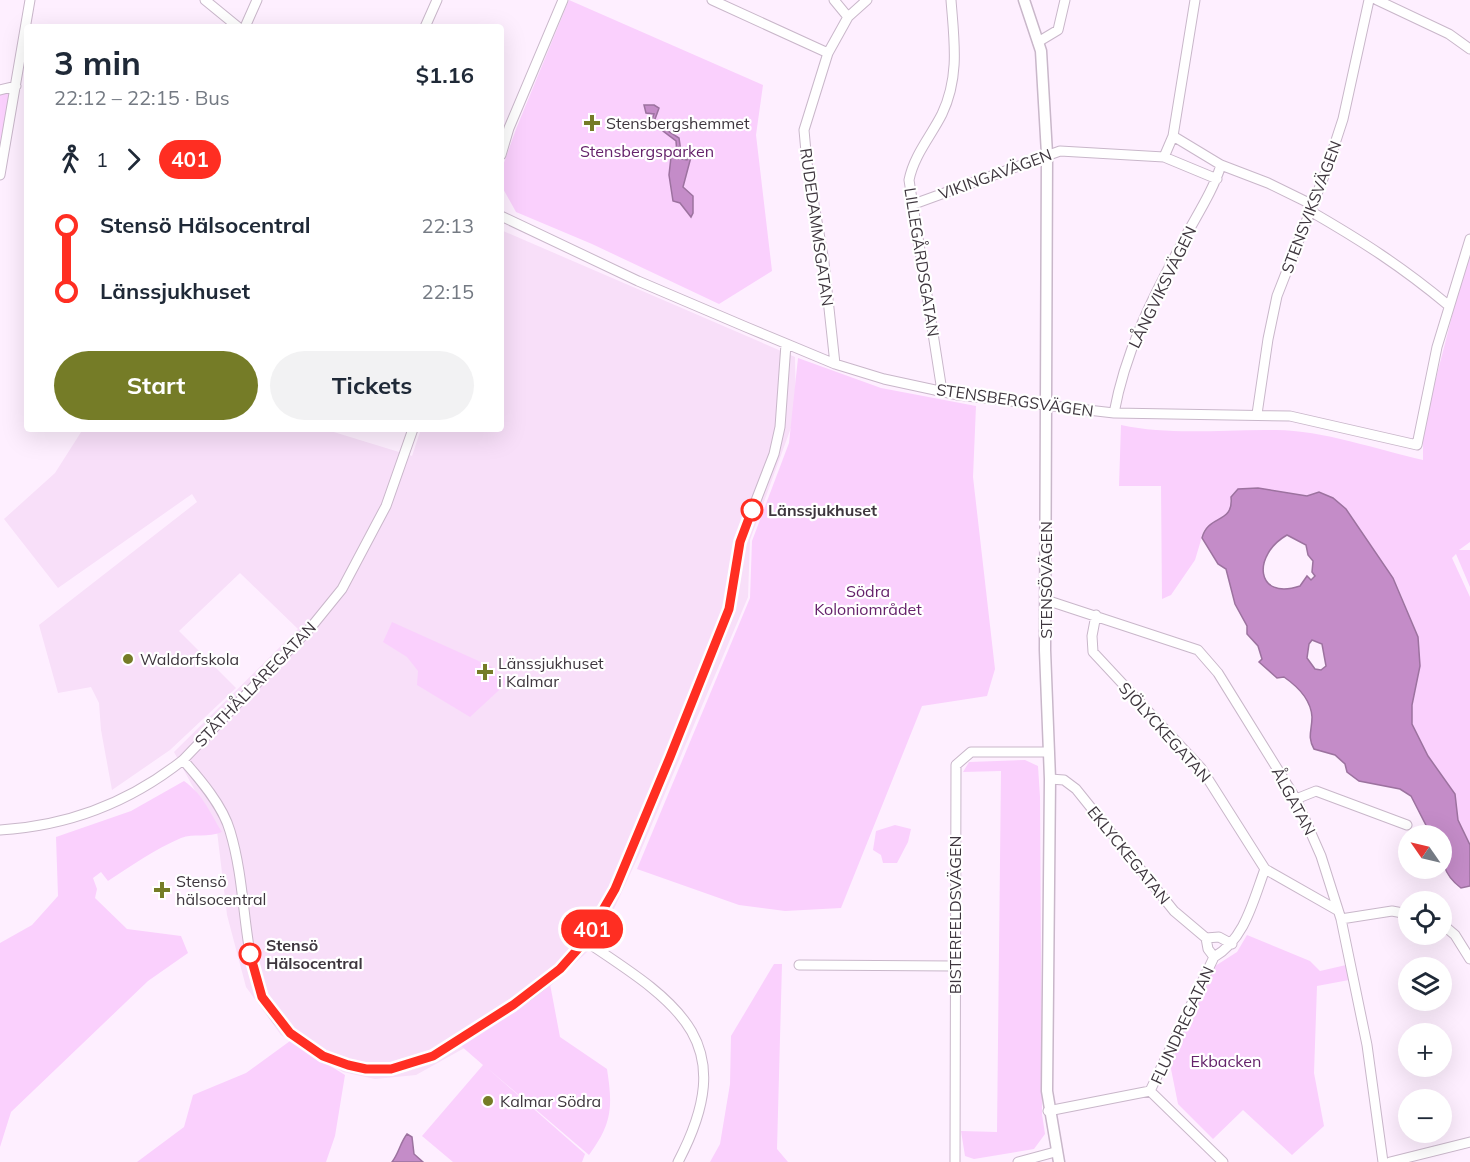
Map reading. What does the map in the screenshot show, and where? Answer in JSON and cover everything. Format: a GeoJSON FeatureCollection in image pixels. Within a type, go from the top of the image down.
{"type":"FeatureCollection","features":[{"type":"Feature","properties":{"kind":"street"},"geometry":{"type":"LineString","coordinates":[[26,24],[30,0]]}},
{"type":"Feature","properties":{"kind":"street"},"geometry":{"type":"LineString","coordinates":[[205,0],[234,24]]}},
{"type":"Feature","properties":{"kind":"street"},"geometry":{"type":"LineString","coordinates":[[246,24],[257,0]]}},
{"type":"Feature","properties":{"kind":"street"},"geometry":{"type":"LineString","coordinates":[[426,24],[436,0]]}},
{"type":"Feature","properties":{"kind":"street"},"geometry":{"type":"LineString","coordinates":[[504,145],[563,0]]}},
{"type":"Feature","properties":{"kind":"street"},"geometry":{"type":"LineString","coordinates":[[712,0],[828,53]]}},
{"type":"Feature","properties":{"kind":"street"},"geometry":{"type":"LineString","coordinates":[[834,0],[848,17]]}},
{"type":"Feature","properties":{"kind":"street","name":"RUDEDAMMSGATAN"},"geometry":{"type":"LineString","coordinates":[[835,364],[824,262],[807,163],[804,130],[828,53],[848,17],[867,0]]}},
{"type":"Feature","properties":{"kind":"street","name":"LILLEGÅRDSGATAN"},"geometry":{"type":"LineString","coordinates":[[942,391],[909,180],[912,167],[942,114],[954,82],[956,60],[951,0]]}},
{"type":"Feature","properties":{"kind":"street","name":"STENSÖVÄGEN"},"geometry":{"type":"LineString","coordinates":[[1024,0],[1041,51],[1047,154],[1046,600],[1050,779],[1048,1111],[1057,1157]]}},
{"type":"Feature","properties":{"kind":"street"},"geometry":{"type":"LineString","coordinates":[[1038,42],[1058,30],[1065,0]]}},
{"type":"Feature","properties":{"kind":"street"},"geometry":{"type":"LineString","coordinates":[[1164,157],[1173,136],[1195,0]]}},
{"type":"Feature","properties":{"kind":"street","name":"STENSVIKSVÄGEN"},"geometry":{"type":"LineString","coordinates":[[1257,414],[1277,296],[1312,208],[1343,119],[1369,0]]}},
{"type":"Feature","properties":{"kind":"street"},"geometry":{"type":"LineString","coordinates":[[1377,0],[1449,34],[1470,49]]}},
{"type":"Feature","properties":{"kind":"street"},"geometry":{"type":"LineString","coordinates":[[0,170],[24,37]]}},
{"type":"Feature","properties":{"kind":"street"},"geometry":{"type":"LineString","coordinates":[[0,90],[16,86]]}},
{"type":"Feature","properties":{"kind":"street"},"geometry":{"type":"LineString","coordinates":[[1173,136],[1221,165],[1268,183],[1312,208],[1404,268],[1448,305],[1470,239]]}},
{"type":"Feature","properties":{"kind":"street","name":"VIKINGAVÄGEN"},"geometry":{"type":"LineString","coordinates":[[914,204],[1060,151],[1164,157],[1217,179]]}},
{"type":"Feature","properties":{"kind":"street","name":"LÅNGVIKSVÄGEN"},"geometry":{"type":"LineString","coordinates":[[1114,413],[1120,382],[1133,342],[1158,288],[1217,179],[1221,165]]}},
{"type":"Feature","properties":{"kind":"street","name":"STENSBERGSVÄGEN"},"geometry":{"type":"LineString","coordinates":[[504,217],[638,281],[786,344],[835,364],[884,379],[942,391],[1114,413],[1173,416],[1257,414],[1290,416],[1417,445],[1448,305]]}},
{"type":"Feature","properties":{"kind":"street"},"geometry":{"type":"LineString","coordinates":[[183,760],[230,828],[250,954],[262,997],[290,1033],[323,1056],[348,1065],[391,1069],[433,1056],[513,1005],[560,969],[585,941],[615,889],[729,609],[740,542],[774,454],[780,428],[786,344]]}},
{"type":"Feature","properties":{"kind":"street","name":"STÅTHÅLLAREGATAN"},"geometry":{"type":"LineString","coordinates":[[0,830],[35,827],[75,818],[131,795],[161,777],[183,760],[312,626],[342,589],[386,506],[412,432]]}},
{"type":"Feature","properties":{"kind":"street","name":"ÅLGATAN"},"geometry":{"type":"LineString","coordinates":[[1046,600],[1198,650],[1218,673],[1296,799],[1321,856],[1339,914],[1367,1045],[1383,1162]]}},
{"type":"Feature","properties":{"kind":"street","name":"SJÖLYCKEGATAN"},"geometry":{"type":"LineString","coordinates":[[1096,615],[1092,636],[1094,652],[1201,768],[1265,869],[1339,914]]}},
{"type":"Feature","properties":{"kind":"street","name":"BISTERFELDSVÄGEN"},"geometry":{"type":"LineString","coordinates":[[955,1162],[956,765],[972,752],[1049,752]]}},
{"type":"Feature","properties":{"kind":"street","name":"EKLYCKEGATAN"},"geometry":{"type":"LineString","coordinates":[[1050,779],[1064,780],[1076,789],[1174,911],[1206,938],[1208,949],[1214,957]]}},
{"type":"Feature","properties":{"kind":"street"},"geometry":{"type":"LineString","coordinates":[[1296,799],[1316,791],[1407,825]]}},
{"type":"Feature","properties":{"kind":"street","name":"FLUNDREGATAN"},"geometry":{"type":"LineString","coordinates":[[1150,1091],[1214,957],[1232,944],[1241,932],[1265,869]]}},
{"type":"Feature","properties":{"kind":"street"},"geometry":{"type":"LineString","coordinates":[[1339,914],[1398,912]]}},
{"type":"Feature","properties":{"kind":"street"},"geometry":{"type":"LineString","coordinates":[[1452,932],[1470,959]]}},
{"type":"Feature","properties":{"kind":"street","name":"EKLYCKEGATAN"},"geometry":{"type":"LineString","coordinates":[[1206,938],[1219,937],[1232,944]]}},
{"type":"Feature","properties":{"kind":"street"},"geometry":{"type":"LineString","coordinates":[[585,941],[645,981],[676,1008],[696,1038],[703,1064],[705,1094],[695,1130],[678,1162]]}},
{"type":"Feature","properties":{"kind":"street"},"geometry":{"type":"LineString","coordinates":[[799,965],[954,966]]}},
{"type":"Feature","properties":{"kind":"street"},"geometry":{"type":"LineString","coordinates":[[1048,1111],[1150,1091],[1222,1162]]}},
{"type":"Feature","properties":{"kind":"street"},"geometry":{"type":"LineString","coordinates":[[1390,1162],[1470,1142]]}},
{"type":"Feature","properties":{"kind":"street"},"geometry":{"type":"LineString","coordinates":[[1018,1162],[1057,1157]]}},
{"type":"Feature","properties":{"kind":"shaded area"},"geometry":{"type":"Polygon","coordinates":[[[644,105],[654,105],[659,108],[654,122],[679,138],[682,159],[687,160],[690,154],[691,157],[683,187],[693,196],[691,217],[680,203],[673,201],[669,175],[671,157],[677,154],[676,141],[651,122],[654,114],[646,113],[644,105]]]}},
{"type":"Feature","properties":{"kind":"shaded area","name":"Länssjukhuset i Kalmar"},"geometry":{"type":"Polygon","coordinates":[[[504,231],[795,357],[796,414],[750,540],[748,597],[639,855],[599,941],[531,1004],[468,1046],[416,1075],[375,1079],[343,1072],[281,1035],[246,987],[227,915],[217,831],[174,752],[298,629],[240,573],[179,631],[236,688],[170,750],[112,790],[101,730],[99,703],[91,687],[58,693],[39,625],[197,502],[192,494],[58,588],[4,519],[55,473],[81,432],[334,432],[412,456],[420,432],[504,432],[504,231]]]}},
{"type":"Feature","properties":{"kind":"shaded area"},"geometry":{"type":"Polygon","coordinates":[[[1258,488],[1307,496],[1319,492],[1333,498],[1346,509],[1393,578],[1418,637],[1420,666],[1412,705],[1412,724],[1428,756],[1455,794],[1458,820],[1470,845],[1470,886],[1461,888],[1452,879],[1452,825],[1426,825],[1411,796],[1400,789],[1359,781],[1347,772],[1345,764],[1335,755],[1314,749],[1310,737],[1312,717],[1306,699],[1284,677],[1277,678],[1259,662],[1262,659],[1258,646],[1247,634],[1247,626],[1235,604],[1226,569],[1218,564],[1202,538],[1209,525],[1225,516],[1229,511],[1231,497],[1238,489],[1258,488]],[[1287,535],[1276,544],[1264,564],[1267,582],[1274,587],[1285,589],[1300,586],[1307,576],[1311,580],[1315,576],[1312,572],[1313,561],[1308,555],[1306,545],[1287,535]],[[1312,640],[1309,644],[1307,658],[1315,669],[1321,670],[1326,666],[1322,644],[1312,640]]]}},
{"type":"Feature","properties":{"kind":"shaded area"},"geometry":{"type":"Polygon","coordinates":[[[407,1134],[412,1137],[414,1154],[423,1162],[392,1162],[407,1134]]]}},
{"type":"Feature","properties":{"kind":"green space","name":"Stensbergsparken"},"geometry":{"type":"Polygon","coordinates":[[[569,0],[763,85],[756,135],[772,271],[719,304],[592,244],[516,212],[504,190],[504,163],[569,0]]]}},
{"type":"Feature","properties":{"kind":"green space"},"geometry":{"type":"Polygon","coordinates":[[[10,91],[0,150],[0,95],[10,91]]]}},
{"type":"Feature","properties":{"kind":"green space"},"geometry":{"type":"Polygon","coordinates":[[[1470,246],[1470,542],[1459,550],[1470,550],[1470,587],[1456,554],[1452,558],[1470,597],[1470,845],[1458,820],[1455,794],[1428,756],[1412,724],[1412,705],[1420,666],[1418,636],[1398,588],[1346,509],[1319,492],[1307,496],[1258,488],[1232,507],[1229,513],[1204,530],[1195,560],[1171,595],[1162,599],[1161,486],[1119,486],[1121,425],[1179,431],[1257,430],[1312,433],[1423,460],[1423,429],[1470,246]]]}},
{"type":"Feature","properties":{"kind":"green space","name":"Södra Koloniområdet"},"geometry":{"type":"Polygon","coordinates":[[[798,358],[881,388],[976,406],[973,477],[995,669],[987,696],[922,706],[841,908],[785,911],[739,905],[637,869],[750,598],[752,541],[789,443],[798,358]]]}},
{"type":"Feature","properties":{"kind":"green space"},"geometry":{"type":"Polygon","coordinates":[[[392,622],[492,667],[497,676],[511,679],[470,717],[417,685],[418,671],[407,657],[383,642],[392,622]]]}},
{"type":"Feature","properties":{"kind":"green space"},"geometry":{"type":"Polygon","coordinates":[[[1025,760],[1038,766],[1040,797],[1042,1114],[1045,1134],[1034,1149],[974,1159],[965,1156],[961,1131],[997,1132],[1001,771],[963,772],[969,762],[1025,760]]]}},
{"type":"Feature","properties":{"kind":"green space"},"geometry":{"type":"Polygon","coordinates":[[[184,781],[201,798],[222,832],[181,838],[153,852],[108,881],[101,872],[93,878],[97,889],[95,898],[127,929],[181,936],[188,953],[148,981],[11,1112],[0,1147],[0,943],[32,925],[58,896],[56,837],[131,811],[184,781]]]}},
{"type":"Feature","properties":{"kind":"green space"},"geometry":{"type":"Polygon","coordinates":[[[895,825],[911,829],[908,842],[897,863],[883,863],[881,855],[873,850],[876,831],[895,825]]]}},
{"type":"Feature","properties":{"kind":"green space","name":"Ekbacken"},"geometry":{"type":"Polygon","coordinates":[[[1247,935],[1310,961],[1320,971],[1346,965],[1349,980],[1317,986],[1314,1073],[1324,1126],[1292,1155],[1243,1110],[1213,1139],[1178,1104],[1170,1064],[1212,968],[1237,952],[1247,935]]]}},
{"type":"Feature","properties":{"kind":"green space"},"geometry":{"type":"Polygon","coordinates":[[[774,964],[782,964],[777,1149],[788,1162],[710,1162],[720,1144],[730,1084],[731,1036],[774,964]]]}},
{"type":"Feature","properties":{"kind":"green space"},"geometry":{"type":"Polygon","coordinates":[[[550,984],[560,1037],[607,1069],[610,1094],[609,1115],[597,1144],[589,1155],[486,1067],[585,1154],[582,1162],[453,1162],[422,1136],[483,1065],[460,1045],[550,984]]]}},
{"type":"Feature","properties":{"kind":"green space"},"geometry":{"type":"Polygon","coordinates":[[[290,1041],[345,1075],[335,1136],[326,1162],[137,1162],[184,1127],[193,1095],[246,1073],[290,1041]]]}},
{"type":"Feature","properties":{"kind":"bus line","name":"401"},"geometry":{"type":"LineString","coordinates":[[250,954],[255,981],[262,997],[290,1033],[323,1056],[366,1069],[391,1069],[433,1056],[513,1005],[560,969],[585,941],[615,889],[719,639],[733,595],[740,542],[752,510]]}},
{"type":"Feature","properties":{"kind":"place","name":"Stensbergshemmet"},"geometry":{"type":"Point","coordinates":[592,123]}},
{"type":"Feature","properties":{"kind":"place","name":"Länssjukhuset"},"geometry":{"type":"Point","coordinates":[752,510]}},
{"type":"Feature","properties":{"kind":"place","name":"Waldorfskola"},"geometry":{"type":"Point","coordinates":[128,659]}},
{"type":"Feature","properties":{"kind":"place","name":"Länssjukhuset i Kalmar"},"geometry":{"type":"Point","coordinates":[485,672]}},
{"type":"Feature","properties":{"kind":"place","name":"Stensö hälsocentral"},"geometry":{"type":"Point","coordinates":[162,890]}},
{"type":"Feature","properties":{"kind":"place","name":"Stensö Hälsocentral"},"geometry":{"type":"Point","coordinates":[250,954]}},
{"type":"Feature","properties":{"kind":"place","name":"Kalmar Södra"},"geometry":{"type":"Point","coordinates":[488,1101]}}]}
